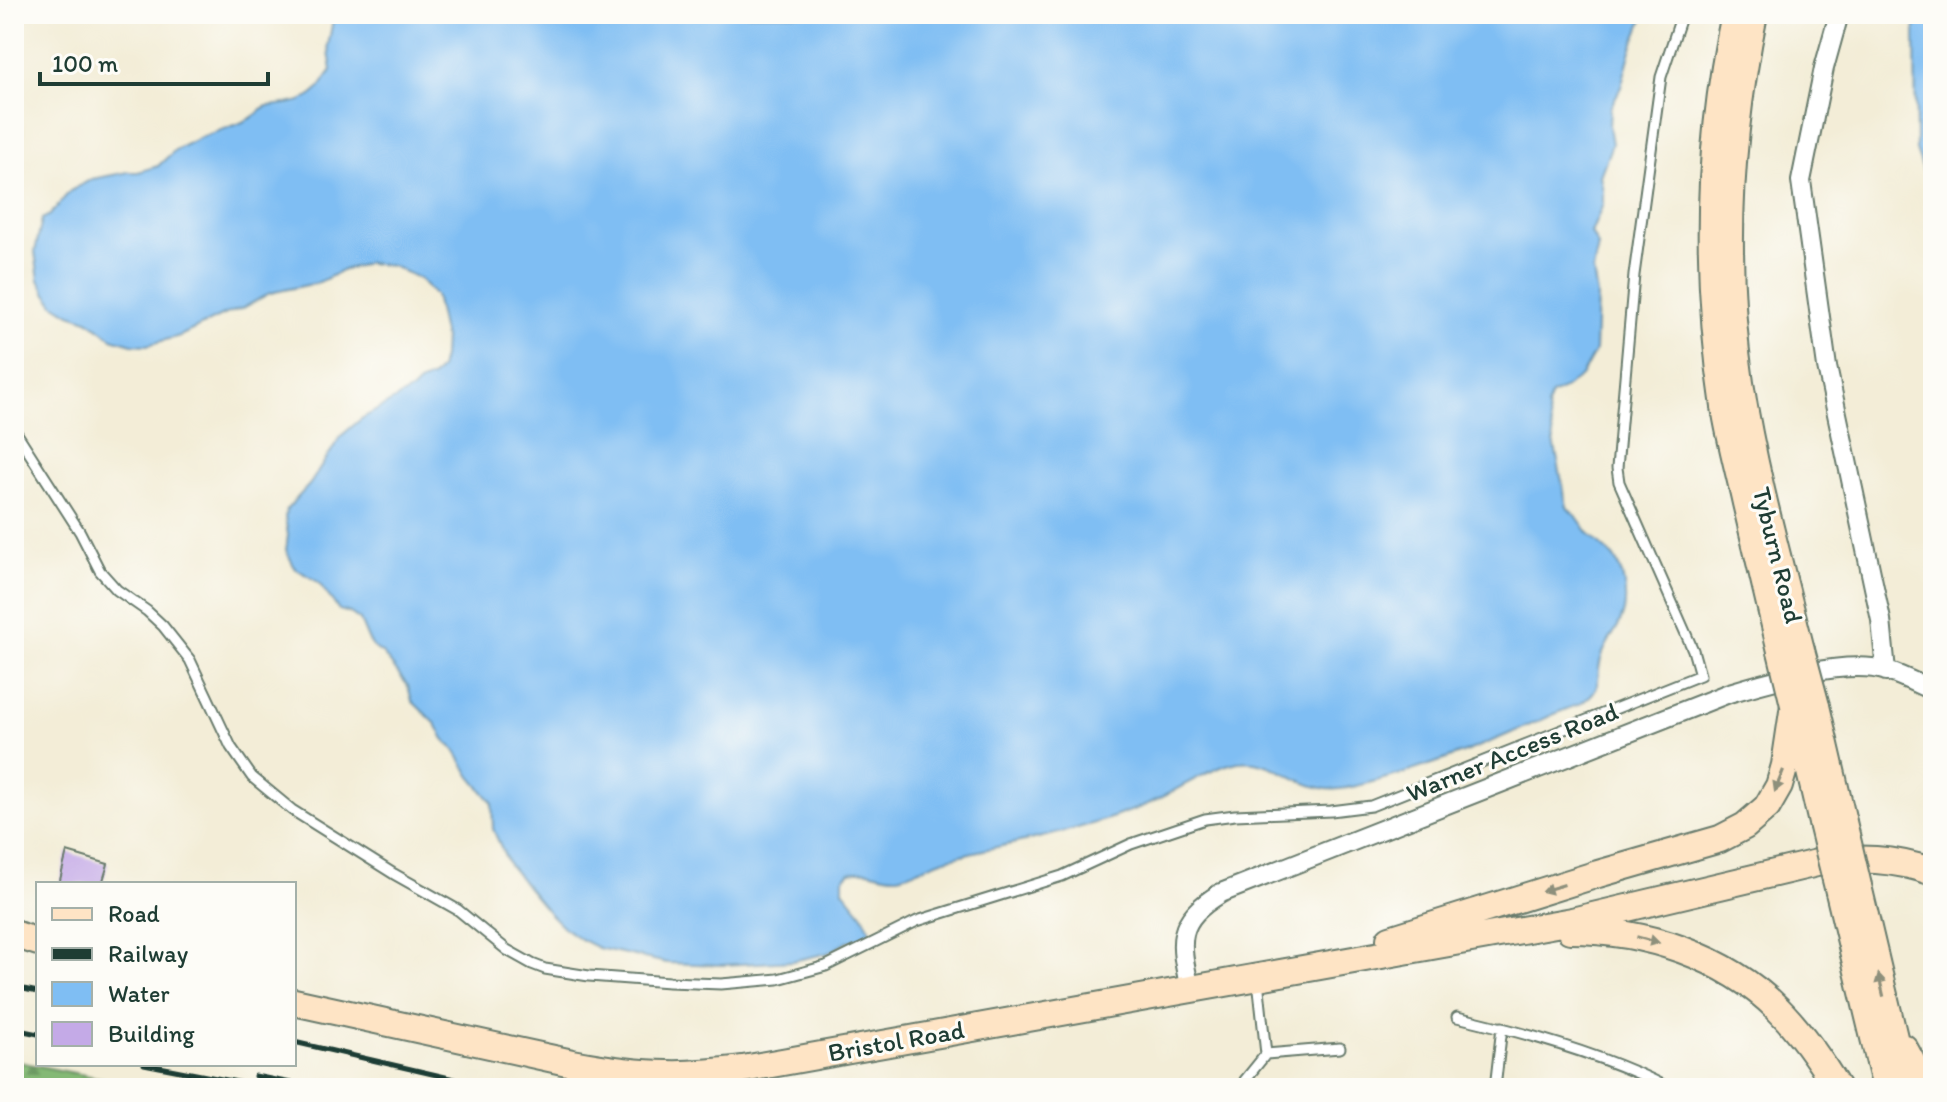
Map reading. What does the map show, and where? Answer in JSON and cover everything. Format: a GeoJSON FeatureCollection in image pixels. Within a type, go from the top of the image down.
{"type":"FeatureCollection","features":[{"type":"Feature","properties":{"kind":"main road","name":"Tyburn Road"},"geometry":{"type":"LineString","coordinates":[[1735,14],[1720,95],[1713,167],[1711,264],[1716,337],[1730,434],[1791,650],[1833,822],[1886,1088]]}},
{"type":"Feature","properties":{"kind":"main road","name":"Tyburn Road"},"geometry":{"type":"LineString","coordinates":[[1754,14],[1734,145],[1730,240],[1732,304],[1748,430],[1791,650]]}},
{"type":"Feature","properties":{"kind":"main road"},"geometry":{"type":"LineString","coordinates":[[1333,963],[1379,942],[1720,839],[1745,826],[1767,807],[1779,786],[1805,706]]}},
{"type":"Feature","properties":{"kind":"main road"},"geometry":{"type":"LineString","coordinates":[[1404,950],[1815,851],[1864,848],[1933,861]]}},
{"type":"Feature","properties":{"kind":"main road"},"geometry":{"type":"LineString","coordinates":[[1404,950],[1572,921],[1846,858],[1884,859],[1933,872]]}},
{"type":"Feature","properties":{"kind":"main road","name":"Tyburn Road"},"geometry":{"type":"LineString","coordinates":[[1848,889],[1889,1019],[1906,1088]]}},
{"type":"Feature","properties":{"kind":"main road"},"geometry":{"type":"LineString","coordinates":[[1404,950],[1573,930],[1636,936],[1672,946],[1729,973],[1770,1002],[1799,1034],[1837,1088]]}},
{"type":"Feature","properties":{"kind":"main road"},"geometry":{"type":"LineString","coordinates":[[14,934],[36,941]]}},
{"type":"Feature","properties":{"kind":"main road","name":"Bristol Road"},"geometry":{"type":"LineString","coordinates":[[296,1002],[572,1063],[619,1071],[681,1074],[743,1069],[1404,950]]}},
{"type":"Feature","properties":{"kind":"main road"},"geometry":{"type":"LineString","coordinates":[[1889,1019],[1917,1072],[1931,1088]]}},
{"type":"Feature","properties":{"kind":"street"},"geometry":{"type":"LineString","coordinates":[[1839,14],[1824,68],[1801,181],[1827,367],[1881,620],[1886,671]]}},
{"type":"Feature","properties":{"kind":"street","name":"Warner Access Road"},"geometry":{"type":"LineString","coordinates":[[1190,989],[1182,945],[1185,929],[1203,904],[1221,893],[1729,693],[1832,669],[1859,666],[1886,671],[1933,691]]}},
{"type":"Feature","properties":{"kind":"lane"},"geometry":{"type":"LineString","coordinates":[[14,429],[80,532],[100,571],[117,590],[163,626],[190,660],[241,763],[252,777],[292,810],[458,910],[519,958],[545,969],[589,976],[721,984],[801,974],[839,961],[917,921],[1062,876],[1131,844],[1205,819],[1371,806],[1700,675],[1693,650],[1619,482],[1617,468],[1634,275],[1661,77],[1682,14]]}},
{"type":"Feature","properties":{"kind":"lane"},"geometry":{"type":"LineString","coordinates":[[1242,1088],[1266,1054],[1258,976]]}},
{"type":"Feature","properties":{"kind":"lane"},"geometry":{"type":"LineString","coordinates":[[1457,1017],[1502,1027],[1633,1069],[1669,1088]]}},
{"type":"Feature","properties":{"kind":"lane"},"geometry":{"type":"LineString","coordinates":[[1495,1088],[1502,1027]]}},
{"type":"Feature","properties":{"kind":"lane"},"geometry":{"type":"LineString","coordinates":[[1266,1054],[1340,1048]]}},
{"type":"Feature","properties":{"kind":"green space"},"geometry":{"type":"Polygon","coordinates":[[[14,1061],[150,1088],[14,1088],[14,1061]]]}},
{"type":"Feature","properties":{"kind":"water"},"geometry":{"type":"Polygon","coordinates":[[[334,14],[1645,14],[1621,87],[1610,108],[1612,144],[1600,176],[1603,204],[1591,233],[1598,246],[1593,271],[1597,295],[1595,351],[1581,376],[1551,395],[1547,406],[1567,507],[1613,557],[1624,583],[1624,611],[1602,656],[1596,687],[1580,704],[1486,744],[1364,784],[1326,789],[1260,763],[1230,764],[1148,804],[1075,829],[949,858],[898,876],[850,872],[843,879],[843,890],[863,915],[870,930],[868,936],[849,941],[828,953],[793,961],[722,965],[667,963],[598,948],[580,939],[549,913],[509,865],[493,829],[492,802],[471,777],[436,724],[412,701],[408,686],[383,654],[373,647],[360,620],[339,610],[318,582],[295,568],[286,550],[287,509],[310,484],[341,436],[361,419],[433,377],[440,369],[444,338],[435,295],[418,278],[392,266],[369,263],[346,269],[317,283],[270,293],[180,336],[147,345],[112,338],[88,320],[70,314],[54,304],[39,280],[35,252],[42,219],[50,215],[70,191],[92,179],[158,166],[175,150],[251,118],[267,106],[297,102],[316,92],[332,70],[328,46],[334,14]]]}},
{"type":"Feature","properties":{"kind":"water"},"geometry":{"type":"Polygon","coordinates":[[[1915,14],[1933,14],[1933,199],[1916,150],[1915,14]]]}},
{"type":"Feature","properties":{"kind":"building"},"geometry":{"type":"Polygon","coordinates":[[[67,852],[108,864],[103,882],[60,882],[67,852]]]}},
{"type":"Feature","properties":{"kind":"railway"},"geometry":{"type":"LineString","coordinates":[[14,987],[36,992]]}},
{"type":"Feature","properties":{"kind":"railway"},"geometry":{"type":"LineString","coordinates":[[14,1029],[36,1034]]}},
{"type":"Feature","properties":{"kind":"railway"},"geometry":{"type":"LineString","coordinates":[[296,1042],[493,1088]]}},
{"type":"Feature","properties":{"kind":"railway"},"geometry":{"type":"LineString","coordinates":[[154,1066],[268,1088]]}},
{"type":"Feature","properties":{"kind":"railway"},"geometry":{"type":"LineString","coordinates":[[255,1076],[317,1088]]}}]}
